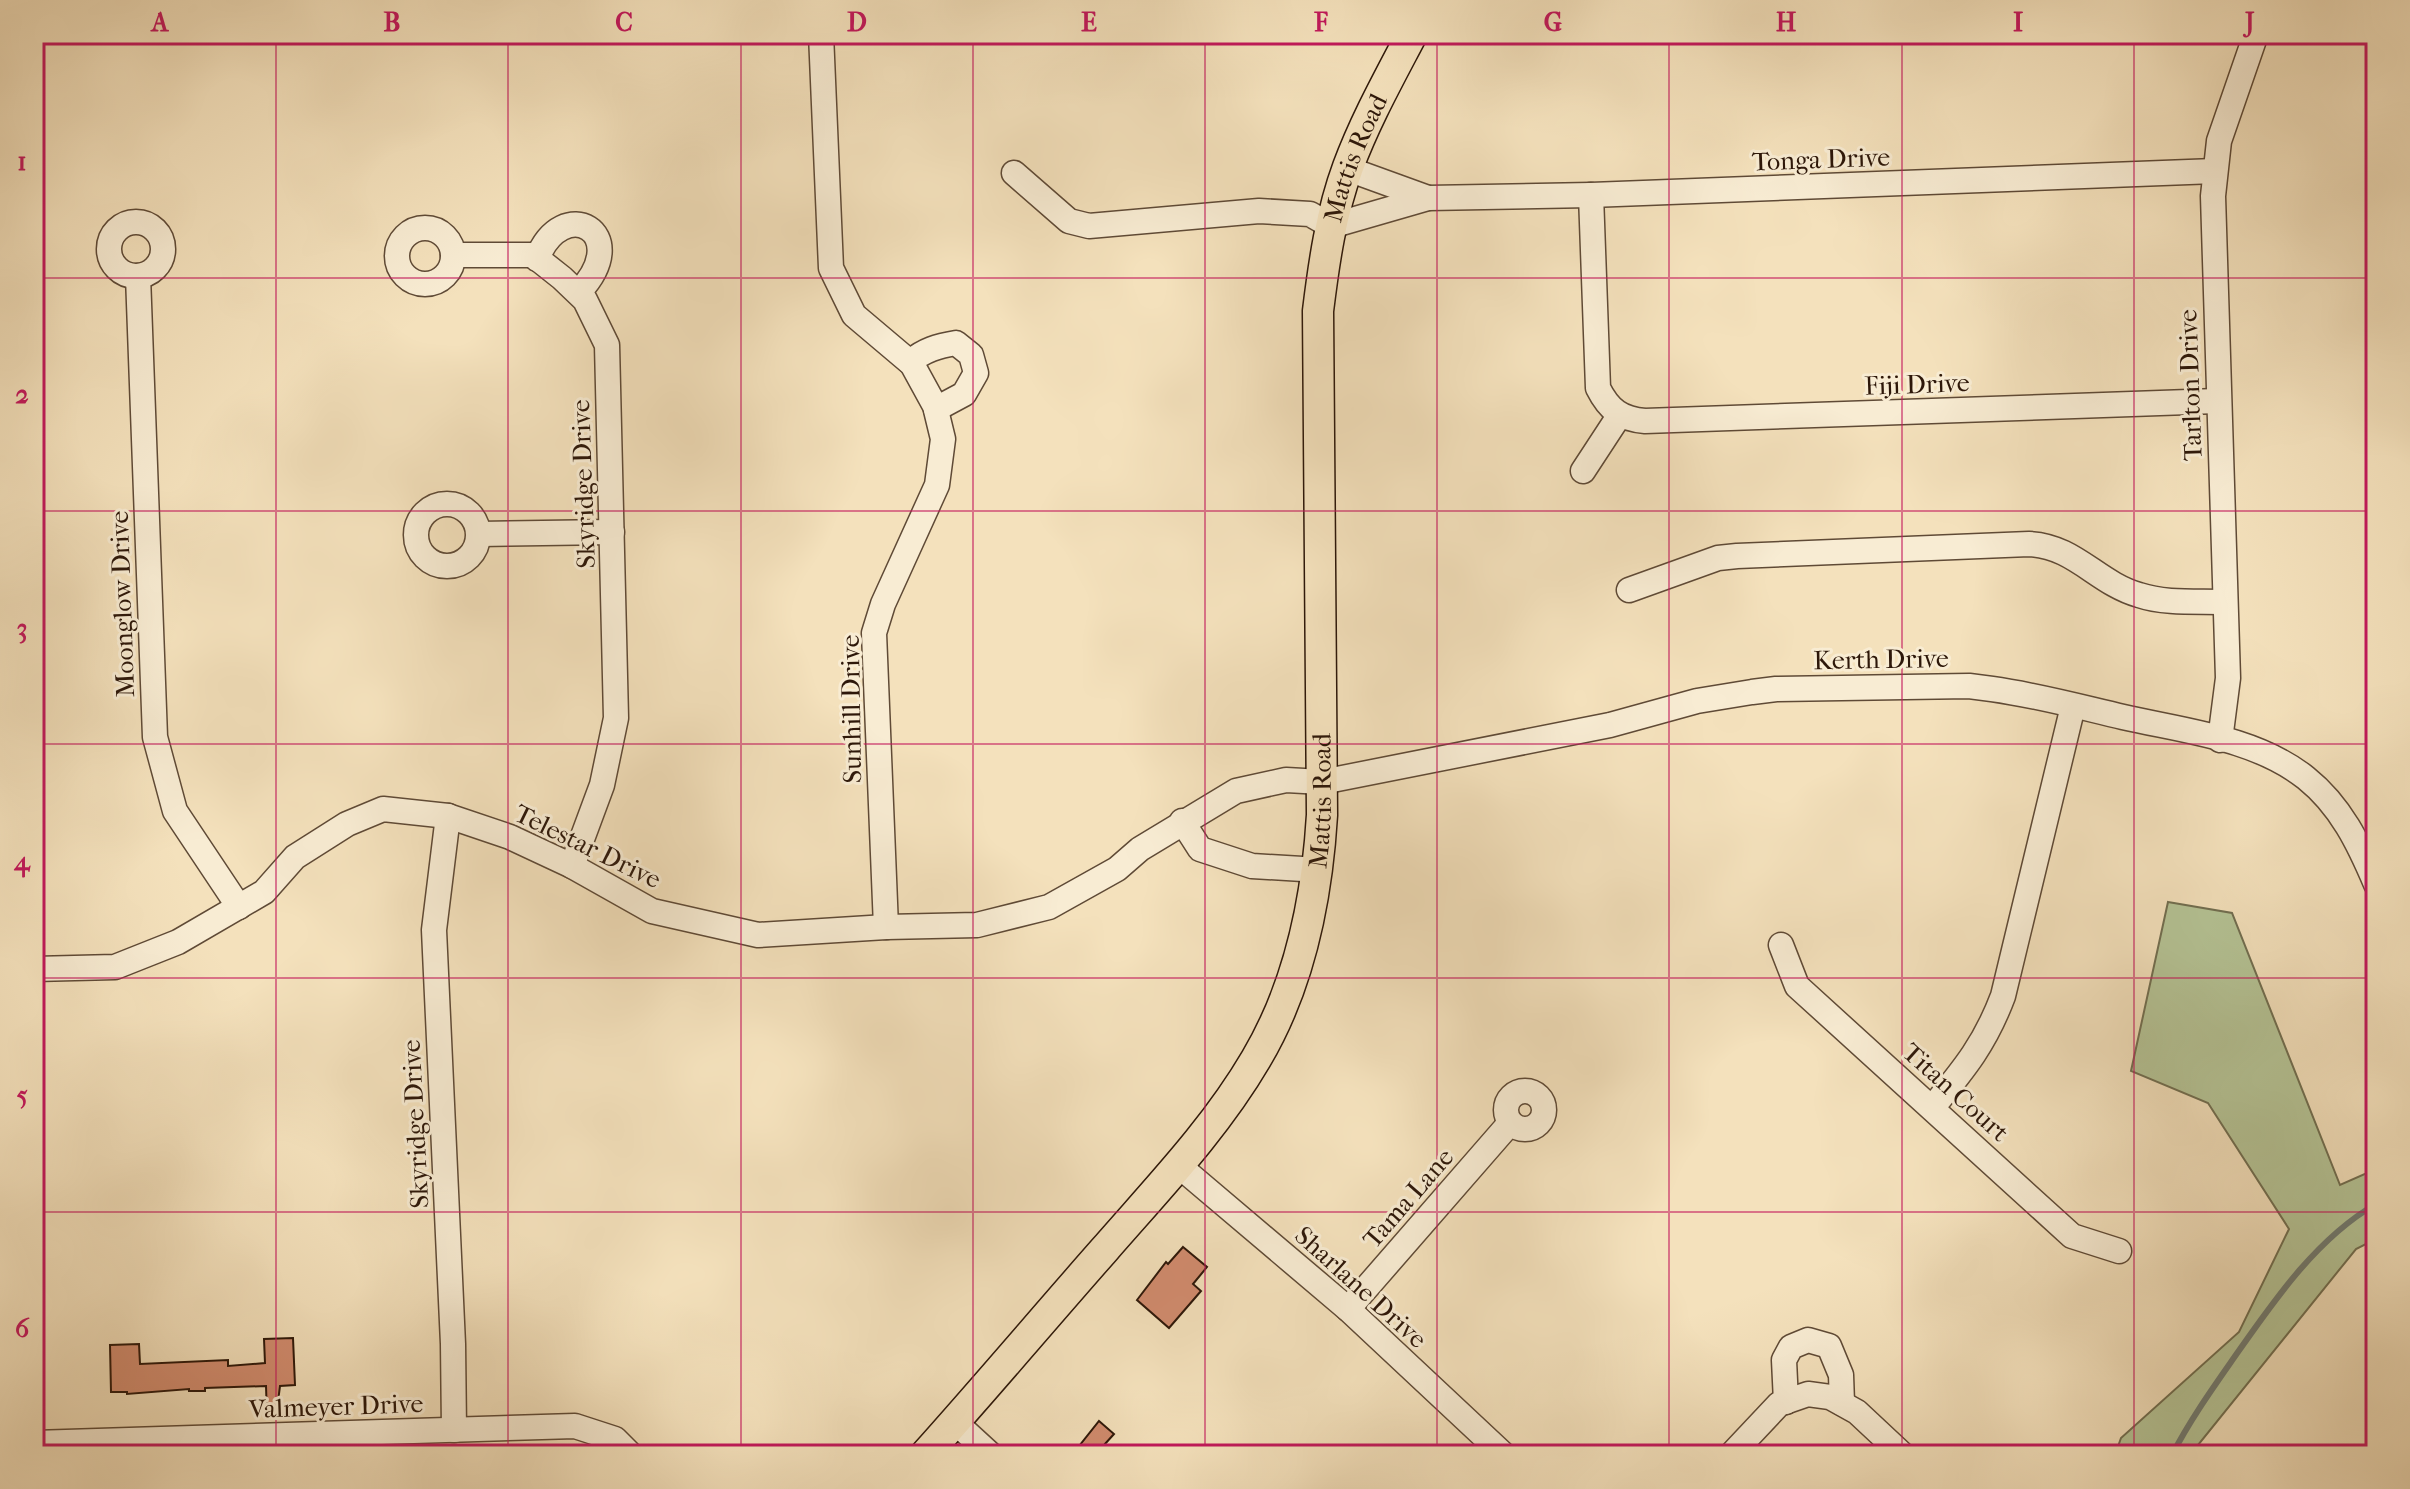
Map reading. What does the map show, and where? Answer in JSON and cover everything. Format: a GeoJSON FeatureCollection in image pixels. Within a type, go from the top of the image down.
{"type":"FeatureCollection","features":[{"type":"Feature","properties":{"kind":"main road","name":"Mattis Road"},"geometry":{"type":"LineString","coordinates":[[925,1455],[1214,1122],[1264,1043],[1301,951],[1319,870],[1322,782],[1318,311],[1331,226],[1348,169],[1361,134],[1412,34]]}},
{"type":"Feature","properties":{"kind":"street","name":"Sunhill Drive"},"geometry":{"type":"LineString","coordinates":[[821,34],[831,268],[854,315],[910,362],[936,409],[943,439],[937,485],[883,604],[874,633],[886,927]]}},
{"type":"Feature","properties":{"kind":"street","name":"Tarlton Drive"},"geometry":{"type":"LineString","coordinates":[[2220,740],[2228,678],[2213,196],[2219,141],[2256,34]]}},
{"type":"Feature","properties":{"kind":"street","name":"Tonga Drive"},"geometry":{"type":"LineString","coordinates":[[1348,169],[1428,198]]}},
{"type":"Feature","properties":{"kind":"street","name":"Tonga Drive"},"geometry":{"type":"LineString","coordinates":[[1331,226],[1428,198],[1591,195],[2215,171]]}},
{"type":"Feature","properties":{"kind":"street"},"geometry":{"type":"LineString","coordinates":[[1014,173],[1069,221],[1089,226],[1259,211],[1310,214],[1331,226]]}},
{"type":"Feature","properties":{"kind":"street"},"geometry":{"type":"LineString","coordinates":[[1583,471],[1619,416],[1598,388],[1591,195]]}},
{"type":"Feature","properties":{"kind":"street"},"geometry":{"type":"LineString","coordinates":[[453,255],[533,255],[537,259],[551,235],[562,226],[586,226],[597,234],[602,252],[593,277],[579,292]]}},
{"type":"Feature","properties":{"kind":"street","name":"Skyridge Drive"},"geometry":{"type":"LineString","coordinates":[[537,259],[579,292],[607,345],[616,718],[602,785],[572,866]]}},
{"type":"Feature","properties":{"kind":"street","name":"Moonglow Drive"},"geometry":{"type":"LineString","coordinates":[[138,276],[155,737],[175,811],[239,907]]}},
{"type":"Feature","properties":{"kind":"street"},"geometry":{"type":"LineString","coordinates":[[910,362],[937,346],[956,343],[971,355],[976,373],[964,394],[936,409]]}},
{"type":"Feature","properties":{"kind":"street","name":"Fiji Drive"},"geometry":{"type":"LineString","coordinates":[[1619,416],[1645,421],[2217,401]]}},
{"type":"Feature","properties":{"kind":"street"},"geometry":{"type":"LineString","coordinates":[[479,534],[612,532]]}},
{"type":"Feature","properties":{"kind":"street"},"geometry":{"type":"LineString","coordinates":[[1629,590],[1718,558],[2029,544],[2050,545],[2138,595],[2173,601],[2225,602]]}},
{"type":"Feature","properties":{"kind":"street","name":"Kerth Drive"},"geometry":{"type":"LineString","coordinates":[[1322,782],[1610,725],[1697,701],[1776,689],[1969,686],[2010,691],[2220,740],[2285,763],[2308,779],[2331,802],[2352,831],[2376,884]]}},
{"type":"Feature","properties":{"kind":"street"},"geometry":{"type":"LineString","coordinates":[[1932,1108],[1990,1031],[2003,996],[2073,706]]}},
{"type":"Feature","properties":{"kind":"street","name":"Telestar Drive"},"geometry":{"type":"LineString","coordinates":[[34,969],[115,967],[178,942],[264,892],[295,857],[347,824],[383,809],[448,816],[510,837],[572,866],[652,911],[758,935],[977,925],[1049,907],[1117,869],[1140,849],[1182,821],[1236,791],[1286,780],[1322,782]]}},
{"type":"Feature","properties":{"kind":"street","name":"Skyridge Drive"},"geometry":{"type":"LineString","coordinates":[[448,816],[434,930],[453,1344],[454,1430]]}},
{"type":"Feature","properties":{"kind":"street"},"geometry":{"type":"LineString","coordinates":[[1182,821],[1200,849],[1252,866],[1319,870]]}},
{"type":"Feature","properties":{"kind":"street","name":"Titan Court"},"geometry":{"type":"LineString","coordinates":[[1781,945],[1797,986],[2072,1236],[2119,1251]]}},
{"type":"Feature","properties":{"kind":"street","name":"Tama Lane"},"geometry":{"type":"LineString","coordinates":[[1348,1309],[1510,1123]]}},
{"type":"Feature","properties":{"kind":"street","name":"Sharlane Drive"},"geometry":{"type":"LineString","coordinates":[[1178,1165],[1348,1309],[1504,1455]]}},
{"type":"Feature","properties":{"kind":"street"},"geometry":{"type":"LineString","coordinates":[[1786,1402],[1784,1360],[1791,1347],[1808,1340],[1829,1346],[1841,1375],[1842,1403]]}},
{"type":"Feature","properties":{"kind":"street"},"geometry":{"type":"LineString","coordinates":[[1731,1455],[1779,1404],[1808,1394],[1830,1397],[1857,1412],[1903,1455]]}},
{"type":"Feature","properties":{"kind":"street"},"geometry":{"type":"LineString","coordinates":[[955,1422],[991,1455]]}},
{"type":"Feature","properties":{"kind":"street","name":"Valmeyer Drive"},"geometry":{"type":"LineString","coordinates":[[34,1443],[139,1447],[575,1426],[615,1439],[631,1455]]}},
{"type":"Feature","properties":{"kind":"green space"},"geometry":{"type":"Polygon","coordinates":[[[2376,167],[2376,489],[2368,196],[2376,167]]]}},
{"type":"Feature","properties":{"kind":"green space"},"geometry":{"type":"Polygon","coordinates":[[[2168,902],[2232,913],[2340,1185],[2376,1169],[2376,1239],[2356,1249],[2190,1455],[2115,1455],[2121,1438],[2239,1332],[2289,1229],[2208,1103],[2131,1071],[2168,902]]]}},
{"type":"Feature","properties":{"kind":"building"},"geometry":{"type":"Polygon","coordinates":[[[1183,1247],[1207,1267],[1193,1284],[1201,1291],[1169,1328],[1137,1300],[1166,1262],[1168,1264],[1183,1247]]]}},
{"type":"Feature","properties":{"kind":"building"},"geometry":{"type":"Polygon","coordinates":[[[293,1338],[295,1385],[280,1386],[276,1417],[267,1417],[266,1386],[205,1388],[205,1391],[111,1392],[110,1345],[139,1344],[140,1364],[228,1360],[228,1366],[265,1363],[264,1339],[293,1338]]]}},
{"type":"Feature","properties":{"kind":"building"},"geometry":{"type":"Polygon","coordinates":[[[1099,1421],[1114,1434],[1095,1455],[1072,1455],[1099,1421]]]}},
{"type":"Feature","properties":{"kind":"waterway"},"geometry":{"type":"LineString","coordinates":[[2172,1455],[2215,1385],[2296,1275],[2333,1235],[2376,1204]]}}]}
